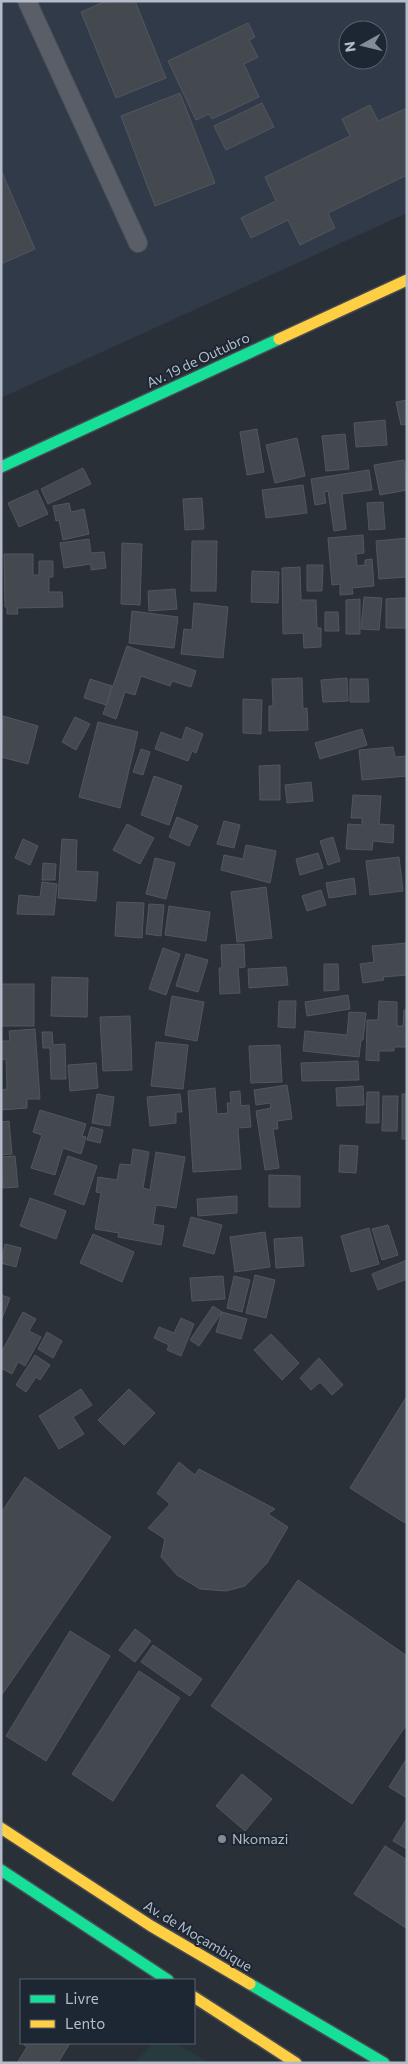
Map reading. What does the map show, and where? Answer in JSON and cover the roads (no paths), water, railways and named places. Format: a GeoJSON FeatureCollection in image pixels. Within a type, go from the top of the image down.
{"type":"FeatureCollection","features":[{"type":"Feature","properties":{"kind":"main road","name":"Av. 19 de Outubro"},"geometry":{"type":"LineString","coordinates":[[1,467],[407,280]]}},
{"type":"Feature","properties":{"kind":"main road","name":"Av. de Moçambique"},"geometry":{"type":"LineString","coordinates":[[1,1828],[151,1926],[384,2063]]}},
{"type":"Feature","properties":{"kind":"main road"},"geometry":{"type":"LineString","coordinates":[[1,1870],[166,1979]]}},
{"type":"Feature","properties":{"kind":"main road"},"geometry":{"type":"LineString","coordinates":[[195,1998],[296,2063]]}},
{"type":"Feature","properties":{"kind":"lane"},"geometry":{"type":"LineString","coordinates":[[26,1],[138,243]]}},
{"type":"Feature","properties":{"kind":"place","name":"Nkomazi"},"geometry":{"type":"Point","coordinates":[222,1839]}}]}
